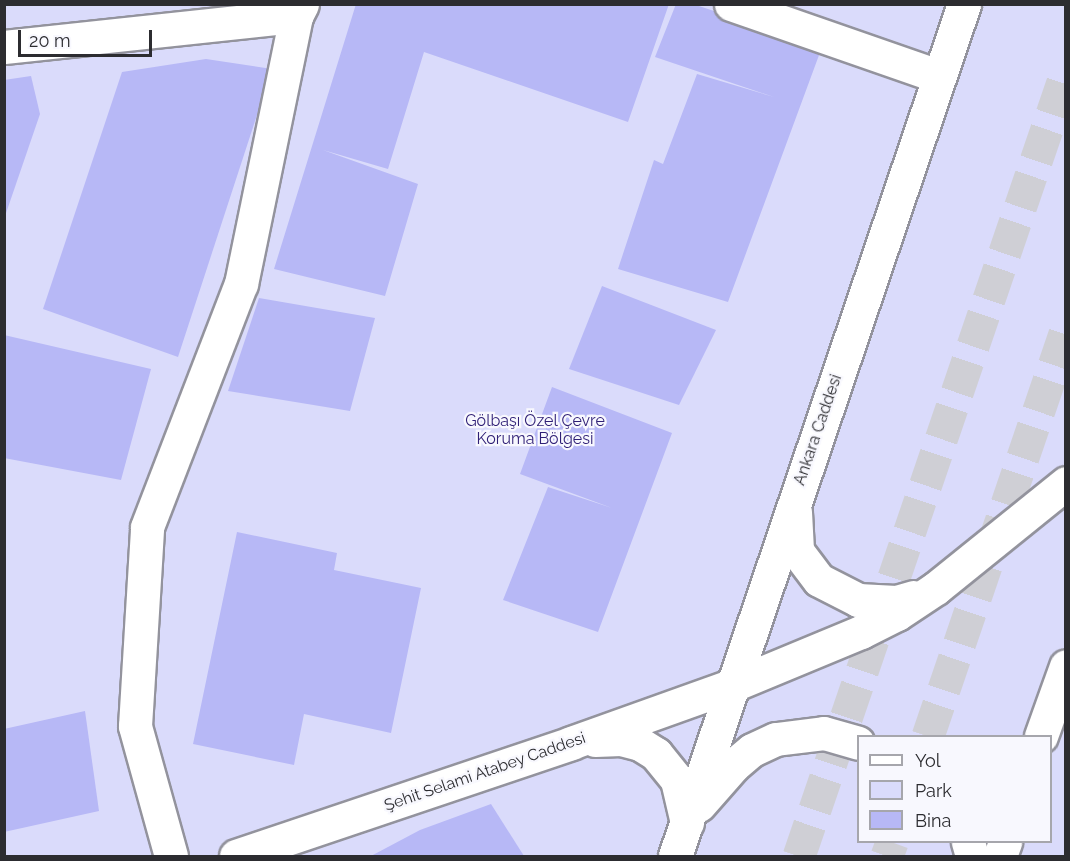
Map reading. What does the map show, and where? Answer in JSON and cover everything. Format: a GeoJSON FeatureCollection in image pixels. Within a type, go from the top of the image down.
{"type":"FeatureCollection","features":[{"type":"Feature","properties":{"kind":"street"},"geometry":{"type":"LineString","coordinates":[[731,4],[938,76]]}},
{"type":"Feature","properties":{"kind":"street","name":"Ankara Caddesi"},"geometry":{"type":"LineString","coordinates":[[675,856],[964,4]]}},
{"type":"Feature","properties":{"kind":"street"},"geometry":{"type":"LineString","coordinates":[[4,47],[299,10],[241,284],[147,527],[135,726],[171,856]]}},
{"type":"Feature","properties":{"kind":"street"},"geometry":{"type":"LineString","coordinates":[[798,489],[794,536],[807,568],[819,580],[849,596],[878,603],[908,600],[936,588],[1065,483]]}},
{"type":"Feature","properties":{"kind":"street","name":"Şehit Selami Atabey Caddesi"},"geometry":{"type":"LineString","coordinates":[[236,856],[571,743],[733,685],[861,632],[897,614],[936,588]]}},
{"type":"Feature","properties":{"kind":"street"},"geometry":{"type":"LineString","coordinates":[[1041,735],[1065,666]]}},
{"type":"Feature","properties":{"kind":"street"},"geometry":{"type":"LineString","coordinates":[[687,823],[716,782],[752,750],[797,734],[824,733],[857,743]]}},
{"type":"Feature","properties":{"kind":"street"},"geometry":{"type":"LineString","coordinates":[[571,743],[621,739],[640,744],[656,754],[677,780],[687,823]]}},
{"type":"Feature","properties":{"kind":"green space","name":"Gölbaşı Özel Çevre Koruma Bölgesi"},"geometry":{"type":"Polygon","coordinates":[[[5,5],[1065,5],[1065,856],[5,856],[5,5]]]}},
{"type":"Feature","properties":{"kind":"building"},"geometry":{"type":"Polygon","coordinates":[[[356,4],[669,4],[628,122],[424,52],[388,169],[323,150],[418,184],[385,296],[274,269],[356,4]]]}},
{"type":"Feature","properties":{"kind":"building"},"geometry":{"type":"Polygon","coordinates":[[[676,4],[693,4],[822,47],[728,302],[618,269],[654,160],[663,164],[697,74],[774,97],[655,57],[676,4]]]}},
{"type":"Feature","properties":{"kind":"building"},"geometry":{"type":"Polygon","coordinates":[[[206,59],[272,69],[178,357],[43,309],[122,72],[206,59]]]}},
{"type":"Feature","properties":{"kind":"building"},"geometry":{"type":"Polygon","coordinates":[[[31,76],[40,114],[4,219],[4,80],[31,76]]]}},
{"type":"Feature","properties":{"kind":"building"},"geometry":{"type":"Polygon","coordinates":[[[602,286],[716,330],[679,405],[569,369],[602,286]]]}},
{"type":"Feature","properties":{"kind":"building"},"geometry":{"type":"Polygon","coordinates":[[[259,298],[375,318],[350,411],[228,391],[259,298]]]}},
{"type":"Feature","properties":{"kind":"building"},"geometry":{"type":"Polygon","coordinates":[[[4,335],[151,369],[121,480],[4,458],[4,335]]]}},
{"type":"Feature","properties":{"kind":"building"},"geometry":{"type":"Polygon","coordinates":[[[552,387],[672,433],[598,632],[503,600],[548,487],[612,508],[520,474],[552,387]]]}},
{"type":"Feature","properties":{"kind":"building"},"geometry":{"type":"Polygon","coordinates":[[[237,532],[337,553],[334,570],[421,588],[391,733],[304,714],[294,765],[193,744],[237,532]]]}},
{"type":"Feature","properties":{"kind":"building"},"geometry":{"type":"Polygon","coordinates":[[[85,711],[99,811],[4,832],[4,729],[85,711]]]}},
{"type":"Feature","properties":{"kind":"building"},"geometry":{"type":"Polygon","coordinates":[[[491,804],[524,856],[371,856],[420,830],[491,804]]]}},
{"type":"Feature","properties":{"kind":"tunnel"},"geometry":{"type":"LineString","coordinates":[[799,856],[1066,73]]}},
{"type":"Feature","properties":{"kind":"tunnel"},"geometry":{"type":"LineString","coordinates":[[928,735],[1066,331]]}},
{"type":"Feature","properties":{"kind":"tunnel"},"geometry":{"type":"LineString","coordinates":[[887,856],[892,843]]}}]}
